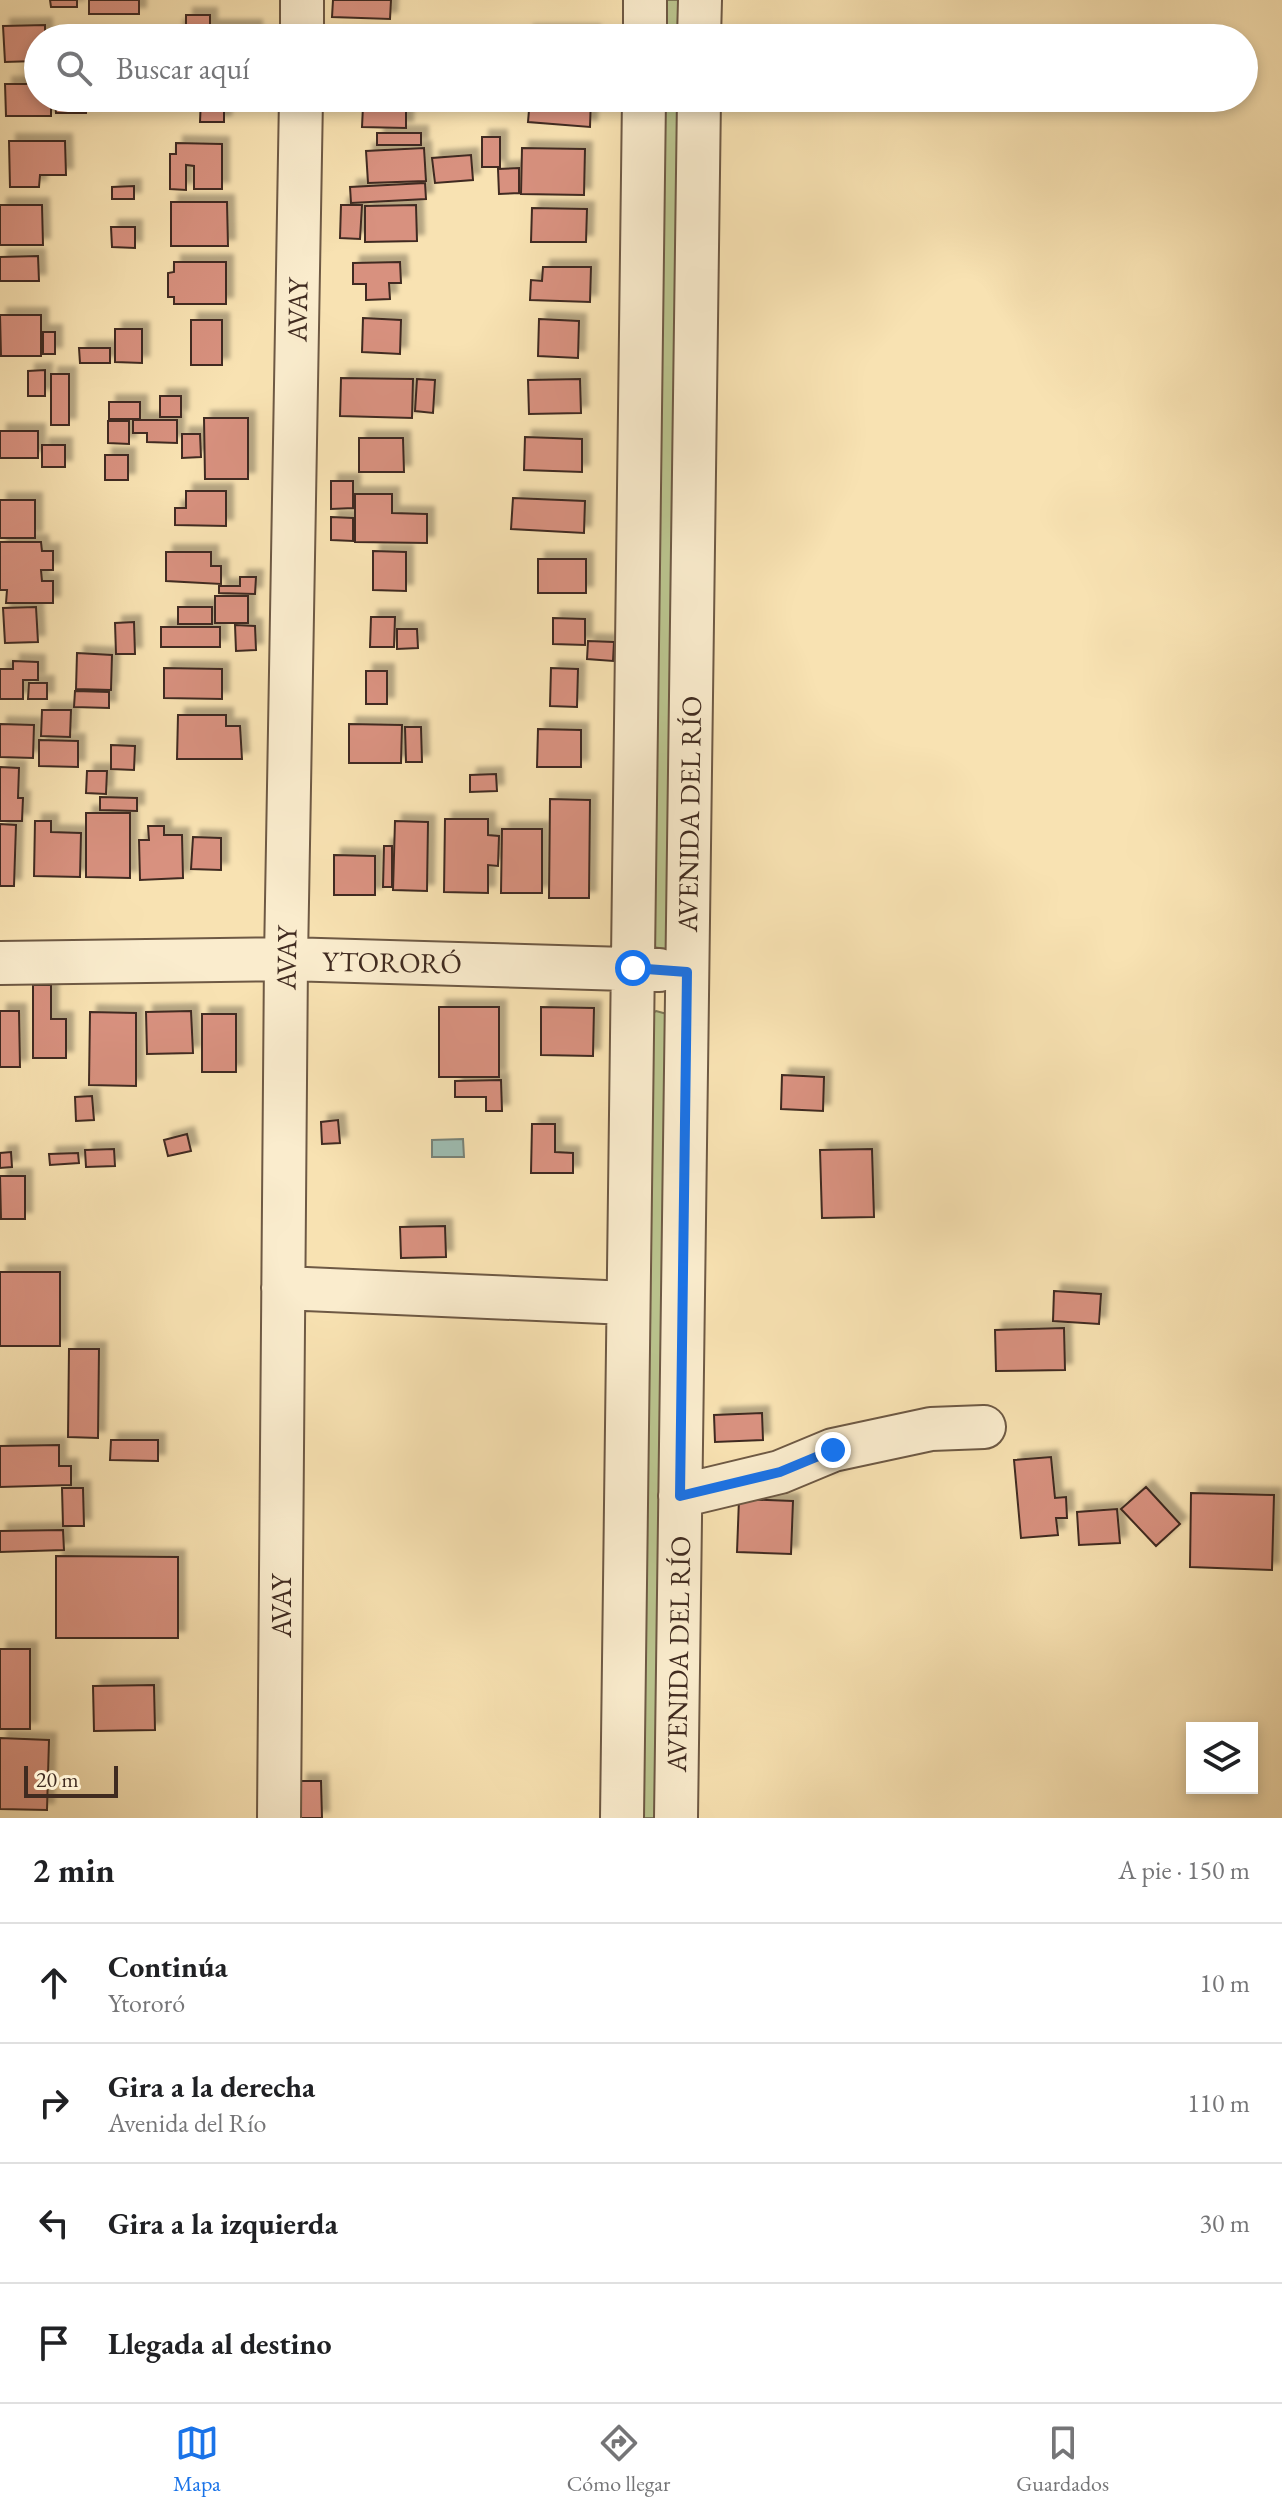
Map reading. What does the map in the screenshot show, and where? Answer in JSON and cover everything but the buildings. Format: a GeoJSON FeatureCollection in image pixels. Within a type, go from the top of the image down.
{"type":"FeatureCollection","features":[{"type":"Feature","properties":{"kind":"street"},"geometry":{"type":"LineString","coordinates":[[302,0],[302,24]]}},
{"type":"Feature","properties":{"kind":"street"},"geometry":{"type":"LineString","coordinates":[[645,0],[645,24]]}},
{"type":"Feature","properties":{"kind":"street"},"geometry":{"type":"LineString","coordinates":[[699,24],[700,0]]}},
{"type":"Feature","properties":{"kind":"street","name":"AVAY"},"geometry":{"type":"LineString","coordinates":[[279,1818],[286,959],[301,112]]}},
{"type":"Feature","properties":{"kind":"street","name":"AVENIDA DEL RÍO"},"geometry":{"type":"LineString","coordinates":[[622,1818],[644,112]]}},
{"type":"Feature","properties":{"kind":"street","name":"AVENIDA DEL RÍO"},"geometry":{"type":"LineString","coordinates":[[676,1818],[699,112]]}},
{"type":"Feature","properties":{"kind":"street","name":"YTORORÓ"},"geometry":{"type":"LineString","coordinates":[[0,963],[286,959],[687,972]]}},
{"type":"Feature","properties":{"kind":"street"},"geometry":{"type":"LineString","coordinates":[[283,1288],[628,1303]]}},
{"type":"Feature","properties":{"kind":"street"},"geometry":{"type":"LineString","coordinates":[[680,1496],[780,1472],[833,1450],[931,1429],[984,1427]]}},
{"type":"Feature","properties":{"kind":"green space"},"geometry":{"type":"Polygon","coordinates":[[[662,0],[681,0],[680,24],[662,24],[662,0]]]}},
{"type":"Feature","properties":{"kind":"green space"},"geometry":{"type":"Polygon","coordinates":[[[661,112],[680,112],[668,947],[653,947],[661,112]]]}},
{"type":"Feature","properties":{"kind":"green space"},"geometry":{"type":"Polygon","coordinates":[[[656,1011],[667,1014],[659,1818],[640,1818],[652,1014],[656,1011]]]}},
{"type":"Feature","properties":{"kind":"water"},"geometry":{"type":"Polygon","coordinates":[[[463,1139],[464,1157],[432,1157],[432,1140],[463,1139]]]}},
{"type":"Feature","properties":{"kind":"route"},"geometry":{"type":"LineString","coordinates":[[633,968],[687,972],[680,1496],[780,1472],[833,1450]]}}]}
